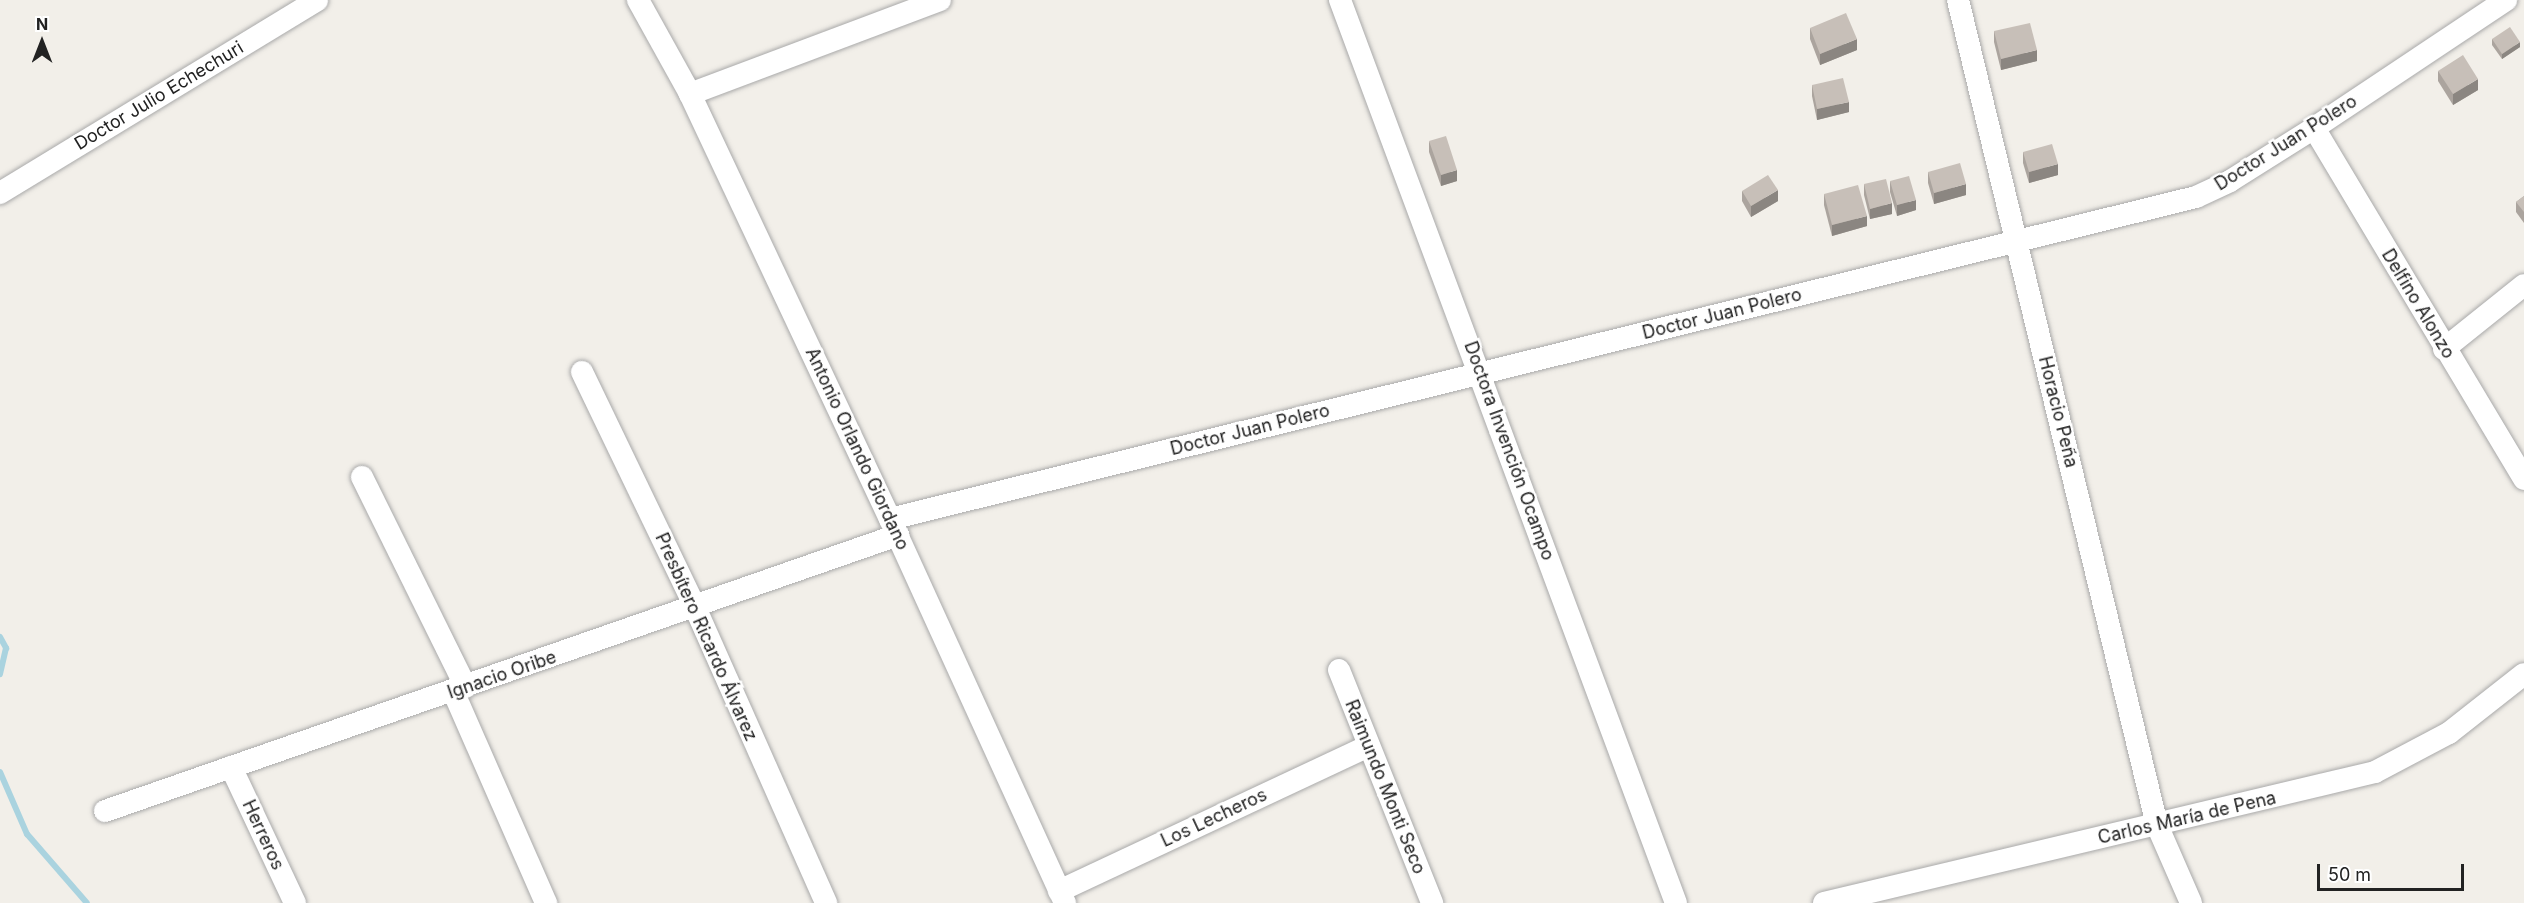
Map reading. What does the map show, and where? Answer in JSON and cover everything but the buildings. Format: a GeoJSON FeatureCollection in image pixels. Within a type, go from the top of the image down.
{"type":"FeatureCollection","features":[{"type":"Feature","properties":{"kind":"street","name":"Doctor Julio Echechuri"},"geometry":{"type":"LineString","coordinates":[[0,193],[317,0]]}},
{"type":"Feature","properties":{"kind":"street","name":"Antonio Orlando Giordano"},"geometry":{"type":"LineString","coordinates":[[638,0],[690,94],[894,527],[1062,897]]}},
{"type":"Feature","properties":{"kind":"street"},"geometry":{"type":"LineString","coordinates":[[690,94],[940,0]]}},
{"type":"Feature","properties":{"kind":"street","name":"Doctora Invención Ocampo"},"geometry":{"type":"LineString","coordinates":[[1340,0],[1676,903]]}},
{"type":"Feature","properties":{"kind":"street","name":"Horacio Peña"},"geometry":{"type":"LineString","coordinates":[[1958,0],[2157,825],[2191,903]]}},
{"type":"Feature","properties":{"kind":"street","name":"Doctor Juan Polero"},"geometry":{"type":"LineString","coordinates":[[894,527],[1480,372],[2196,197],[2230,182],[2506,0]]}},
{"type":"Feature","properties":{"kind":"street","name":"Delfino Alonzo"},"geometry":{"type":"LineString","coordinates":[[2314,128],[2444,349],[2524,479]]}},
{"type":"Feature","properties":{"kind":"street"},"geometry":{"type":"LineString","coordinates":[[2444,349],[2524,285]]}},
{"type":"Feature","properties":{"kind":"street","name":"Presbítero Ricardo Álvarez"},"geometry":{"type":"LineString","coordinates":[[582,372],[695,607],[826,903]]}},
{"type":"Feature","properties":{"kind":"street"},"geometry":{"type":"LineString","coordinates":[[362,477],[460,689],[546,903]]}},
{"type":"Feature","properties":{"kind":"street","name":"Ignacio Oribe"},"geometry":{"type":"LineString","coordinates":[[105,811],[695,607],[894,527]]}},
{"type":"Feature","properties":{"kind":"street","name":"Raimundo Monti Seco"},"geometry":{"type":"LineString","coordinates":[[1338,670],[1432,903]]}},
{"type":"Feature","properties":{"kind":"street","name":"Carlos María de Pena"},"geometry":{"type":"LineString","coordinates":[[1824,903],[2375,772],[2449,733],[2524,674]]}},
{"type":"Feature","properties":{"kind":"street","name":"Los Lecheros"},"geometry":{"type":"LineString","coordinates":[[1062,897],[1369,746]]}},
{"type":"Feature","properties":{"kind":"street","name":"Herreros"},"geometry":{"type":"LineString","coordinates":[[231,767],[295,903]]}},
{"type":"Feature","properties":{"kind":"waterway"},"geometry":{"type":"LineString","coordinates":[[0,637],[6,648],[0,674]]}},
{"type":"Feature","properties":{"kind":"waterway"},"geometry":{"type":"LineString","coordinates":[[0,772],[27,834],[87,903]]}}]}
